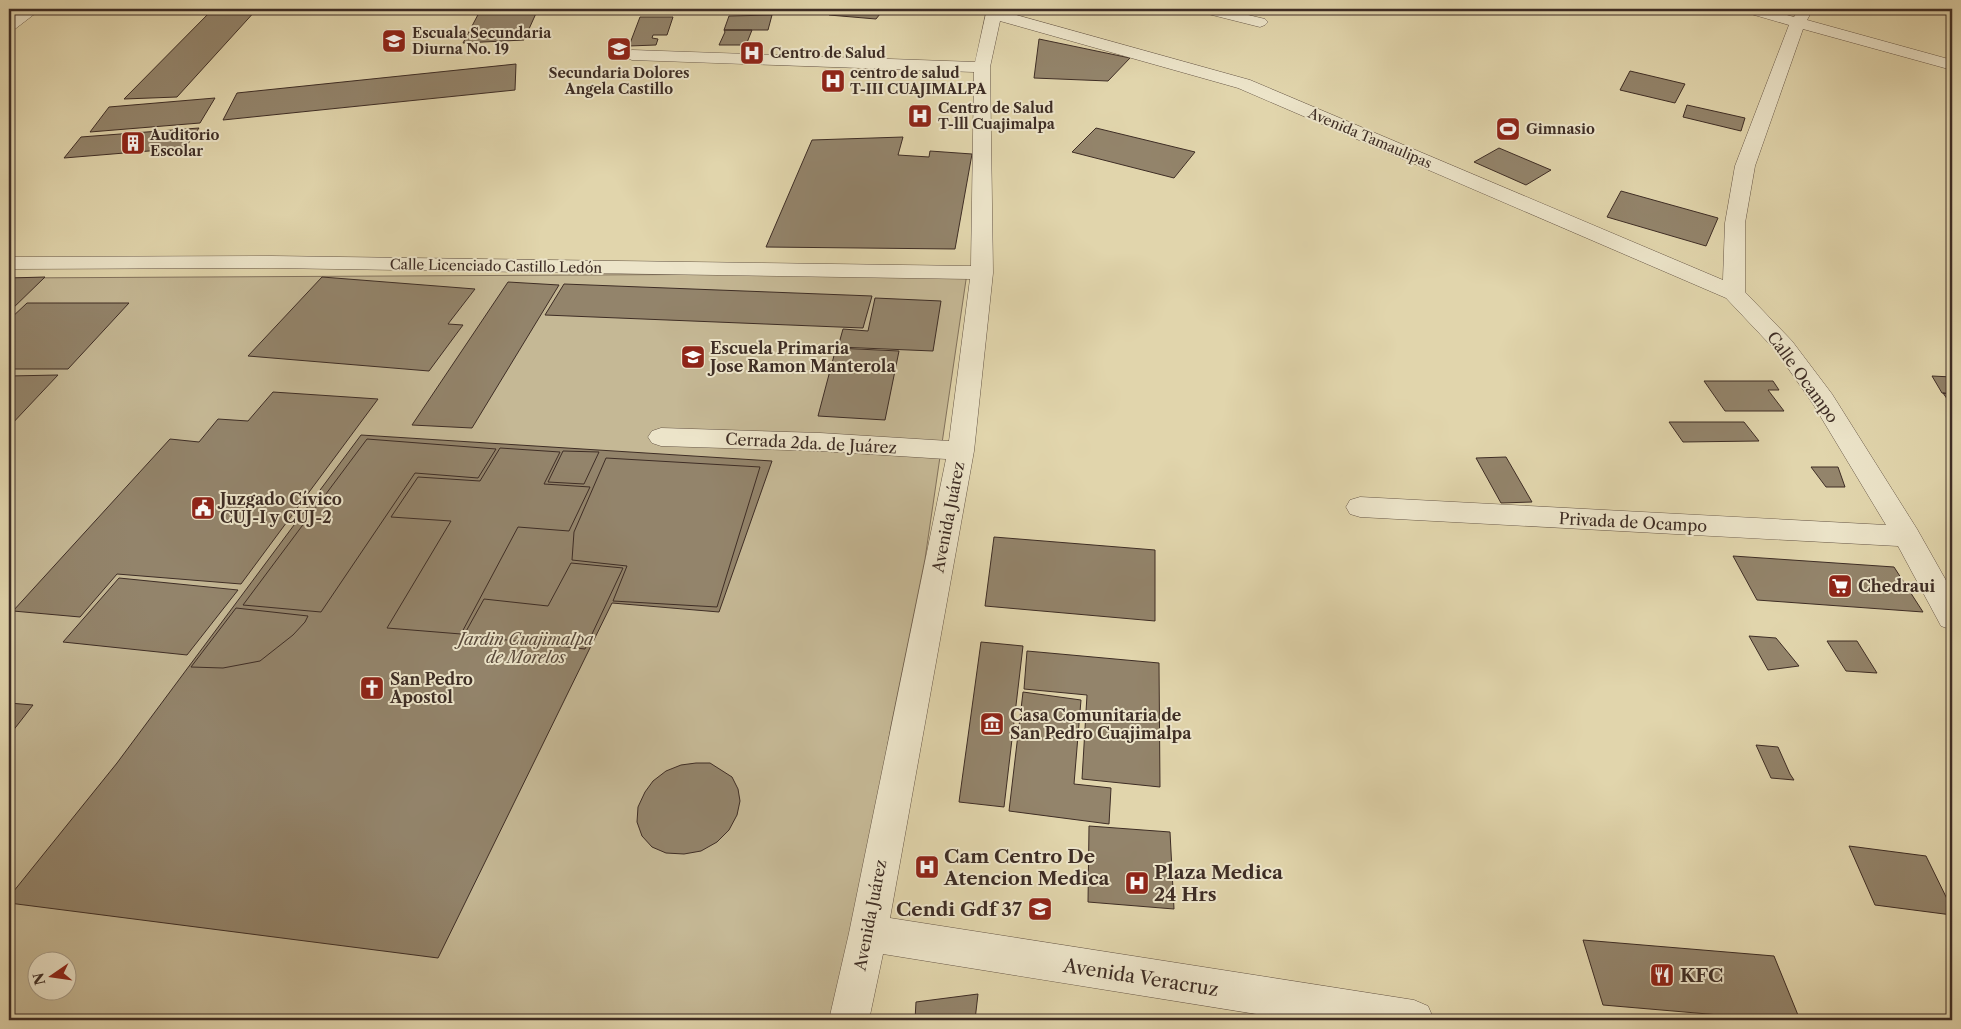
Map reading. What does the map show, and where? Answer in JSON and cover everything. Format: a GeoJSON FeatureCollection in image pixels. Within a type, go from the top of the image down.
{"type":"FeatureCollection","features":[{"type":"Feature","properties":{"kind":"street"},"geometry":{"type":"LineString","coordinates":[[9,26],[33,9]]}},
{"type":"Feature","properties":{"kind":"street"},"geometry":{"type":"LineString","coordinates":[[1205,9],[1260,22]]}},
{"type":"Feature","properties":{"kind":"street"},"geometry":{"type":"LineString","coordinates":[[1749,9],[1802,16],[1952,64]]}},
{"type":"Feature","properties":{"kind":"street","name":"Avenida Juárez"},"geometry":{"type":"LineString","coordinates":[[848,1020],[868,933],[961,451],[982,272],[982,67],[995,12]]}},
{"type":"Feature","properties":{"kind":"street","name":"Avenida Tamaulipas"},"geometry":{"type":"LineString","coordinates":[[995,12],[1244,84],[1734,293]]}},
{"type":"Feature","properties":{"kind":"street"},"geometry":{"type":"LineString","coordinates":[[1734,293],[1735,223],[1745,166],[1802,16]]}},
{"type":"Feature","properties":{"kind":"street"},"geometry":{"type":"LineString","coordinates":[[632,55],[982,67]]}},
{"type":"Feature","properties":{"kind":"street","name":"Calle Licenciado Castillo Ledón"},"geometry":{"type":"LineString","coordinates":[[9,263],[272,262],[982,272]]}},
{"type":"Feature","properties":{"kind":"street","name":"Calle Ocampo"},"geometry":{"type":"LineString","coordinates":[[1734,293],[1790,353],[1823,400],[1907,536],[1952,618]]}},
{"type":"Feature","properties":{"kind":"street","name":"Cerrada 2da. de Juárez"},"geometry":{"type":"LineString","coordinates":[[661,437],[820,442],[961,451]]}},
{"type":"Feature","properties":{"kind":"street","name":"Privada de Ocampo"},"geometry":{"type":"LineString","coordinates":[[1360,508],[1907,536]]}},
{"type":"Feature","properties":{"kind":"street","name":"Avenida Veracruz"},"geometry":{"type":"LineString","coordinates":[[868,933],[1414,1020]]}},
{"type":"Feature","properties":{"kind":"green space","name":"Jardin Cuajimalpa de Morelos"},"geometry":{"type":"Polygon","coordinates":[[[967,273],[925,559],[891,726],[841,1020],[9,1020],[9,278],[967,273]]]}},
{"type":"Feature","properties":{"kind":"building"},"geometry":{"type":"Polygon","coordinates":[[[213,9],[257,9],[177,97],[124,99],[213,9]]]}},
{"type":"Feature","properties":{"kind":"building"},"geometry":{"type":"Polygon","coordinates":[[[481,9],[538,9],[524,40],[463,43],[481,9]]]}},
{"type":"Feature","properties":{"kind":"building"},"geometry":{"type":"Polygon","coordinates":[[[834,9],[884,9],[876,19],[829,15],[834,9]]]}},
{"type":"Feature","properties":{"kind":"building"},"geometry":{"type":"Polygon","coordinates":[[[772,15],[768,30],[724,30],[729,16],[772,15]]]}},
{"type":"Feature","properties":{"kind":"building"},"geometry":{"type":"Polygon","coordinates":[[[640,17],[673,17],[667,35],[653,35],[652,38],[658,39],[656,45],[629,46],[640,17]]]}},
{"type":"Feature","properties":{"kind":"building"},"geometry":{"type":"Polygon","coordinates":[[[724,30],[752,30],[746,45],[719,45],[725,32],[724,30]]]}},
{"type":"Feature","properties":{"kind":"building"},"geometry":{"type":"Polygon","coordinates":[[[1039,39],[1130,58],[1108,81],[1034,78],[1039,39]]]}},
{"type":"Feature","properties":{"kind":"building"},"geometry":{"type":"Polygon","coordinates":[[[516,64],[515,90],[223,120],[237,93],[516,64]]]}},
{"type":"Feature","properties":{"kind":"building"},"geometry":{"type":"Polygon","coordinates":[[[1630,71],[1685,84],[1675,103],[1620,90],[1630,71]]]}},
{"type":"Feature","properties":{"kind":"building"},"geometry":{"type":"Polygon","coordinates":[[[215,98],[200,123],[90,132],[109,107],[215,98]]]}},
{"type":"Feature","properties":{"kind":"building"},"geometry":{"type":"Polygon","coordinates":[[[1687,105],[1745,118],[1741,131],[1683,117],[1687,105]]]}},
{"type":"Feature","properties":{"kind":"building","name":"Auditorio Escolar"},"geometry":{"type":"Polygon","coordinates":[[[199,128],[185,148],[64,158],[81,137],[199,128]]]}},
{"type":"Feature","properties":{"kind":"building"},"geometry":{"type":"Polygon","coordinates":[[[1096,128],[1195,152],[1174,178],[1072,152],[1096,128]]]}},
{"type":"Feature","properties":{"kind":"building"},"geometry":{"type":"Polygon","coordinates":[[[903,137],[898,155],[929,157],[930,151],[972,154],[955,249],[766,247],[812,140],[903,137]]]}},
{"type":"Feature","properties":{"kind":"building"},"geometry":{"type":"Polygon","coordinates":[[[1499,148],[1551,170],[1526,185],[1474,162],[1499,148]]]}},
{"type":"Feature","properties":{"kind":"building"},"geometry":{"type":"Polygon","coordinates":[[[1621,191],[1718,218],[1706,246],[1607,217],[1621,191]]]}},
{"type":"Feature","properties":{"kind":"building"},"geometry":{"type":"Polygon","coordinates":[[[45,277],[9,312],[9,278],[45,277]]]}},
{"type":"Feature","properties":{"kind":"building"},"geometry":{"type":"Polygon","coordinates":[[[322,277],[475,289],[448,324],[463,325],[429,371],[248,356],[322,277]]]}},
{"type":"Feature","properties":{"kind":"building"},"geometry":{"type":"Polygon","coordinates":[[[508,282],[559,285],[472,428],[412,425],[508,282]]]}},
{"type":"Feature","properties":{"kind":"building"},"geometry":{"type":"Polygon","coordinates":[[[564,284],[872,296],[863,328],[545,315],[564,284]]]}},
{"type":"Feature","properties":{"kind":"building"},"geometry":{"type":"Polygon","coordinates":[[[875,298],[941,301],[933,351],[838,347],[843,329],[868,331],[875,298]]]}},
{"type":"Feature","properties":{"kind":"building"},"geometry":{"type":"Polygon","coordinates":[[[27,303],[129,303],[68,369],[9,369],[9,320],[27,303]]]}},
{"type":"Feature","properties":{"kind":"building"},"geometry":{"type":"Polygon","coordinates":[[[836,348],[899,351],[885,420],[818,416],[836,348]]]}},
{"type":"Feature","properties":{"kind":"building"},"geometry":{"type":"Polygon","coordinates":[[[58,375],[9,427],[9,376],[58,375]]]}},
{"type":"Feature","properties":{"kind":"building"},"geometry":{"type":"Polygon","coordinates":[[[1932,376],[1952,377],[1952,394],[1942,393],[1932,376]]]}},
{"type":"Feature","properties":{"kind":"building"},"geometry":{"type":"Polygon","coordinates":[[[1704,381],[1773,381],[1779,390],[1768,390],[1784,411],[1725,411],[1704,381]]]}},
{"type":"Feature","properties":{"kind":"building","name":"Juzgado Cívico CUJ-I y CUJ-2"},"geometry":{"type":"Polygon","coordinates":[[[273,392],[378,399],[241,584],[117,574],[80,617],[13,611],[170,439],[199,442],[218,419],[248,421],[273,392]]]}},
{"type":"Feature","properties":{"kind":"building"},"geometry":{"type":"Polygon","coordinates":[[[1943,393],[1952,394],[1952,406],[1943,393]]]}},
{"type":"Feature","properties":{"kind":"building"},"geometry":{"type":"Polygon","coordinates":[[[1669,422],[1744,422],[1759,441],[1683,442],[1669,422]]]}},
{"type":"Feature","properties":{"kind":"building","name":"San Pedro Apostol"},"geometry":{"type":"Polygon","coordinates":[[[361,435],[772,461],[719,612],[612,603],[438,958],[9,903],[9,897],[117,763],[361,435]]]}},
{"type":"Feature","properties":{"kind":"building"},"geometry":{"type":"Polygon","coordinates":[[[367,439],[496,449],[478,478],[415,473],[321,612],[243,605],[367,439]]]}},
{"type":"Feature","properties":{"kind":"building"},"geometry":{"type":"Polygon","coordinates":[[[500,448],[560,452],[544,484],[590,487],[569,531],[518,527],[461,634],[387,628],[451,521],[391,517],[418,477],[480,481],[500,448]]]}},
{"type":"Feature","properties":{"kind":"building"},"geometry":{"type":"Polygon","coordinates":[[[563,451],[599,452],[584,484],[548,482],[563,451]]]}},
{"type":"Feature","properties":{"kind":"building"},"geometry":{"type":"Polygon","coordinates":[[[1506,457],[1532,502],[1501,503],[1476,458],[1506,457]]]}},
{"type":"Feature","properties":{"kind":"building"},"geometry":{"type":"Polygon","coordinates":[[[606,458],[760,467],[717,607],[613,601],[627,566],[572,560],[574,532],[606,458]]]}},
{"type":"Feature","properties":{"kind":"building"},"geometry":{"type":"Polygon","coordinates":[[[1811,467],[1838,467],[1845,487],[1826,487],[1811,467]]]}},
{"type":"Feature","properties":{"kind":"building"},"geometry":{"type":"Polygon","coordinates":[[[994,537],[1155,550],[1155,621],[985,606],[994,537]]]}},
{"type":"Feature","properties":{"kind":"building"},"geometry":{"type":"Polygon","coordinates":[[[1733,556],[1894,567],[1923,612],[1757,600],[1733,556]]]}},
{"type":"Feature","properties":{"kind":"building"},"geometry":{"type":"Polygon","coordinates":[[[571,563],[623,568],[585,649],[464,635],[484,599],[548,606],[571,563]]]}},
{"type":"Feature","properties":{"kind":"building"},"geometry":{"type":"Polygon","coordinates":[[[119,578],[238,590],[187,655],[63,642],[119,578]]]}},
{"type":"Feature","properties":{"kind":"building"},"geometry":{"type":"Polygon","coordinates":[[[236,608],[308,616],[293,635],[260,661],[223,668],[191,667],[236,608]]]}},
{"type":"Feature","properties":{"kind":"building"},"geometry":{"type":"Polygon","coordinates":[[[1749,636],[1776,638],[1799,666],[1768,670],[1749,636]]]}},
{"type":"Feature","properties":{"kind":"building"},"geometry":{"type":"Polygon","coordinates":[[[1827,641],[1857,641],[1877,673],[1846,671],[1827,641]]]}},
{"type":"Feature","properties":{"kind":"building","name":"Casa Comunitaria de San Pedro Cuajimalpa"},"geometry":{"type":"Polygon","coordinates":[[[981,642],[1023,646],[1004,807],[959,802],[981,642]]]}},
{"type":"Feature","properties":{"kind":"building"},"geometry":{"type":"Polygon","coordinates":[[[1027,651],[1159,663],[1160,787],[1082,779],[1087,695],[1024,689],[1027,651]]]}},
{"type":"Feature","properties":{"kind":"building"},"geometry":{"type":"Polygon","coordinates":[[[1023,692],[1081,700],[1074,784],[1111,788],[1109,824],[1009,811],[1023,692]]]}},
{"type":"Feature","properties":{"kind":"building"},"geometry":{"type":"Polygon","coordinates":[[[9,703],[33,705],[12,732],[9,732],[9,703]]]}},
{"type":"Feature","properties":{"kind":"building"},"geometry":{"type":"Polygon","coordinates":[[[1756,745],[1778,747],[1794,780],[1771,778],[1756,745]]]}},
{"type":"Feature","properties":{"kind":"building"},"geometry":{"type":"Polygon","coordinates":[[[710,763],[732,777],[738,789],[740,801],[737,815],[729,830],[717,842],[701,851],[684,854],[666,853],[652,847],[642,836],[637,822],[638,807],[653,781],[666,771],[681,765],[710,763]]]}},
{"type":"Feature","properties":{"kind":"building"},"geometry":{"type":"Polygon","coordinates":[[[1089,826],[1170,832],[1174,909],[1088,902],[1089,826]]]}},
{"type":"Feature","properties":{"kind":"building"},"geometry":{"type":"Polygon","coordinates":[[[1849,846],[1926,856],[1952,909],[1952,915],[1875,905],[1849,846]]]}},
{"type":"Feature","properties":{"kind":"building"},"geometry":{"type":"Polygon","coordinates":[[[1583,940],[1774,956],[1800,1020],[1778,1020],[1603,1005],[1583,940]]]}},
{"type":"Feature","properties":{"kind":"building"},"geometry":{"type":"Polygon","coordinates":[[[978,994],[975,1020],[915,1020],[916,1002],[978,994]]]}},
{"type":"Feature","properties":{"kind":"place","name":"Escuala Secundaria Diurna No. 19"},"geometry":{"type":"Point","coordinates":[394,41]}},
{"type":"Feature","properties":{"kind":"place","name":"Secundaria Dolores Angela Castillo"},"geometry":{"type":"Point","coordinates":[619,49]}},
{"type":"Feature","properties":{"kind":"place","name":"Centro de Salud"},"geometry":{"type":"Point","coordinates":[752,53]}},
{"type":"Feature","properties":{"kind":"place","name":"centro de salud T-III CUAJIMALPA"},"geometry":{"type":"Point","coordinates":[833,81]}},
{"type":"Feature","properties":{"kind":"place","name":"Centro de Salud T-lll Cuajimalpa"},"geometry":{"type":"Point","coordinates":[920,116]}},
{"type":"Feature","properties":{"kind":"place","name":"Gimnasio"},"geometry":{"type":"Point","coordinates":[1508,129]}},
{"type":"Feature","properties":{"kind":"place","name":"Auditorio Escolar"},"geometry":{"type":"Point","coordinates":[133,143]}},
{"type":"Feature","properties":{"kind":"place","name":"Escuela Primaria Jose Ramon Manterola"},"geometry":{"type":"Point","coordinates":[693,357]}},
{"type":"Feature","properties":{"kind":"place","name":"Juzgado Cívico CUJ-I y CUJ-2"},"geometry":{"type":"Point","coordinates":[203,508]}},
{"type":"Feature","properties":{"kind":"place","name":"Chedraui"},"geometry":{"type":"Point","coordinates":[1840,586]}},
{"type":"Feature","properties":{"kind":"place","name":"San Pedro Apostol"},"geometry":{"type":"Point","coordinates":[372,688]}},
{"type":"Feature","properties":{"kind":"place","name":"Casa Comunitaria de San Pedro Cuajimalpa"},"geometry":{"type":"Point","coordinates":[992,724]}},
{"type":"Feature","properties":{"kind":"place","name":"Cam Centro De Atencion Medica"},"geometry":{"type":"Point","coordinates":[927,867]}},
{"type":"Feature","properties":{"kind":"place","name":"Plaza Medica 24 Hrs"},"geometry":{"type":"Point","coordinates":[1137,883]}},
{"type":"Feature","properties":{"kind":"place","name":"Cendi Gdf 37"},"geometry":{"type":"Point","coordinates":[1040,909]}},
{"type":"Feature","properties":{"kind":"place","name":"KFC"},"geometry":{"type":"Point","coordinates":[1662,975]}}]}
